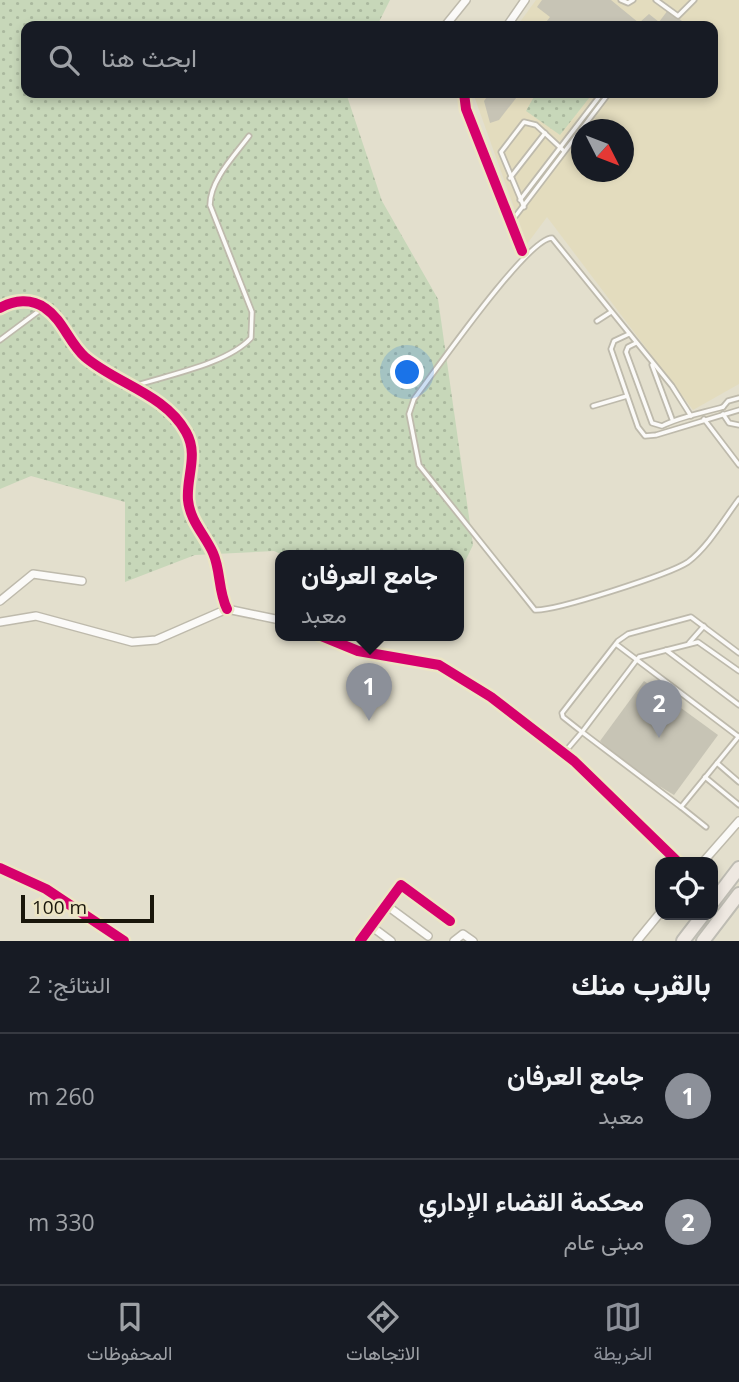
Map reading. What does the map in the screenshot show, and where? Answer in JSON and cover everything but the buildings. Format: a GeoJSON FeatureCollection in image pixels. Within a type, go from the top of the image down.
{"type":"FeatureCollection","features":[{"type":"Feature","properties":{"kind":"main road"},"geometry":{"type":"LineString","coordinates":[[718,895],[739,868]]}},
{"type":"Feature","properties":{"kind":"main road"},"geometry":{"type":"LineString","coordinates":[[703,941],[739,894]]}},
{"type":"Feature","properties":{"kind":"main road"},"geometry":{"type":"LineString","coordinates":[[675,941],[698,920]]}},
{"type":"Feature","properties":{"kind":"main road"},"geometry":{"type":"LineString","coordinates":[[683,941],[699,920]]}},
{"type":"Feature","properties":{"kind":"street"},"geometry":{"type":"LineString","coordinates":[[449,21],[466,0]]}},
{"type":"Feature","properties":{"kind":"street"},"geometry":{"type":"LineString","coordinates":[[511,21],[526,0]]}},
{"type":"Feature","properties":{"kind":"street"},"geometry":{"type":"LineString","coordinates":[[465,98],[466,109],[524,253]]}},
{"type":"Feature","properties":{"kind":"street"},"geometry":{"type":"LineString","coordinates":[[0,307],[10,302],[29,301],[44,307],[59,321],[82,355],[103,371],[159,402],[186,432],[193,452],[188,500],[196,526],[214,554],[221,598],[227,609]]}},
{"type":"Feature","properties":{"kind":"street"},"geometry":{"type":"LineString","coordinates":[[0,601],[33,574],[82,581]]}},
{"type":"Feature","properties":{"kind":"street"},"geometry":{"type":"LineString","coordinates":[[0,622],[36,616],[132,642],[156,640],[227,609],[275,619]]}},
{"type":"Feature","properties":{"kind":"street"},"geometry":{"type":"LineString","coordinates":[[334,641],[358,651],[439,665],[491,697],[564,753],[673,857]]}},
{"type":"Feature","properties":{"kind":"street"},"geometry":{"type":"LineString","coordinates":[[707,857],[739,821]]}},
{"type":"Feature","properties":{"kind":"street"},"geometry":{"type":"LineString","coordinates":[[0,868],[46,889],[124,941]]}},
{"type":"Feature","properties":{"kind":"street"},"geometry":{"type":"LineString","coordinates":[[360,941],[401,885],[450,921]]}},
{"type":"Feature","properties":{"kind":"street"},"geometry":{"type":"LineString","coordinates":[[386,905],[428,936]]}},
{"type":"Feature","properties":{"kind":"street"},"geometry":{"type":"LineString","coordinates":[[637,941],[655,919]]}},
{"type":"Feature","properties":{"kind":"street"},"geometry":{"type":"LineString","coordinates":[[371,926],[391,941]]}},
{"type":"Feature","properties":{"kind":"street"},"geometry":{"type":"LineString","coordinates":[[454,941],[463,934],[473,941]]}},
{"type":"Feature","properties":{"kind":"lane"},"geometry":{"type":"LineString","coordinates":[[621,0],[628,4],[633,0]]}},
{"type":"Feature","properties":{"kind":"lane"},"geometry":{"type":"LineString","coordinates":[[656,0],[678,16],[694,0]]}},
{"type":"Feature","properties":{"kind":"lane"},"geometry":{"type":"LineString","coordinates":[[520,200],[597,98]]}},
{"type":"Feature","properties":{"kind":"lane"},"geometry":{"type":"LineString","coordinates":[[511,222],[605,98]]}},
{"type":"Feature","properties":{"kind":"lane"},"geometry":{"type":"LineString","coordinates":[[524,207],[501,152],[524,122],[536,125],[561,145],[564,151]]}},
{"type":"Feature","properties":{"kind":"lane"},"geometry":{"type":"LineString","coordinates":[[510,178],[545,133]]}},
{"type":"Feature","properties":{"kind":"lane"},"geometry":{"type":"LineString","coordinates":[[132,387],[224,356],[243,347],[251,338],[252,312],[210,205],[210,194],[249,136]]}},
{"type":"Feature","properties":{"kind":"lane"},"geometry":{"type":"LineString","coordinates":[[691,416],[678,394],[557,240],[547,238],[524,253],[414,399],[409,414],[419,465],[528,605],[535,610],[680,566],[694,556],[739,499]]}},
{"type":"Feature","properties":{"kind":"lane"},"geometry":{"type":"LineString","coordinates":[[0,340],[44,307]]}},
{"type":"Feature","properties":{"kind":"lane"},"geometry":{"type":"LineString","coordinates":[[597,321],[611,312]]}},
{"type":"Feature","properties":{"kind":"lane"},"geometry":{"type":"LineString","coordinates":[[629,334],[614,341],[611,349],[640,432],[650,437],[739,410]]}},
{"type":"Feature","properties":{"kind":"lane"},"geometry":{"type":"LineString","coordinates":[[636,343],[626,349],[626,356],[650,420],[662,425]]}},
{"type":"Feature","properties":{"kind":"lane"},"geometry":{"type":"LineString","coordinates":[[651,360],[672,419]]}},
{"type":"Feature","properties":{"kind":"lane"},"geometry":{"type":"LineString","coordinates":[[593,406],[627,396]]}},
{"type":"Feature","properties":{"kind":"lane"},"geometry":{"type":"LineString","coordinates":[[739,398],[728,401],[722,414],[729,423],[739,425]]}},
{"type":"Feature","properties":{"kind":"lane"},"geometry":{"type":"LineString","coordinates":[[662,425],[672,419],[723,407]]}},
{"type":"Feature","properties":{"kind":"lane"},"geometry":{"type":"LineString","coordinates":[[704,419],[739,465]]}},
{"type":"Feature","properties":{"kind":"lane"},"geometry":{"type":"LineString","coordinates":[[662,425],[664,433]]}},
{"type":"Feature","properties":{"kind":"lane"},"geometry":{"type":"LineString","coordinates":[[706,827],[563,717],[562,713],[615,644],[628,634],[689,617],[739,653]]}},
{"type":"Feature","properties":{"kind":"lane"},"geometry":{"type":"LineString","coordinates":[[688,644],[704,626]]}},
{"type":"Feature","properties":{"kind":"lane"},"geometry":{"type":"LineString","coordinates":[[564,753],[641,656],[701,643],[739,671]]}},
{"type":"Feature","properties":{"kind":"lane"},"geometry":{"type":"LineString","coordinates":[[615,644],[739,736],[681,807]]}},
{"type":"Feature","properties":{"kind":"lane"},"geometry":{"type":"LineString","coordinates":[[666,650],[739,705]]}},
{"type":"Feature","properties":{"kind":"lane"},"geometry":{"type":"LineString","coordinates":[[717,763],[739,782]]}},
{"type":"Feature","properties":{"kind":"lane"},"geometry":{"type":"LineString","coordinates":[[705,777],[739,805]]}},
{"type":"Feature","properties":{"kind":"shaded area"},"geometry":{"type":"Polygon","coordinates":[[[536,0],[739,0],[739,384],[693,410],[547,217],[527,244],[475,98],[718,98],[718,21],[521,21],[536,0]]]}},
{"type":"Feature","properties":{"kind":"green space"},"geometry":{"type":"Polygon","coordinates":[[[0,0],[390,0],[380,21],[21,21],[21,98],[348,98],[382,201],[438,299],[473,545],[464,564],[464,550],[275,550],[195,555],[125,582],[125,502],[31,476],[0,489],[0,0]]]}},
{"type":"Feature","properties":{"kind":"green space"},"geometry":{"type":"Polygon","coordinates":[[[533,98],[589,98],[571,119],[560,135],[526,111],[533,98]]]}},
{"type":"Feature","properties":{"kind":"cycle path"},"geometry":{"type":"LineString","coordinates":[[465,98],[466,109],[522,251]]}},
{"type":"Feature","properties":{"kind":"cycle path"},"geometry":{"type":"LineString","coordinates":[[0,308],[22,301],[45,308],[57,319],[85,357],[153,399],[177,419],[186,432],[192,449],[189,508],[213,553],[227,609]]}},
{"type":"Feature","properties":{"kind":"cycle path"},"geometry":{"type":"LineString","coordinates":[[334,641],[358,651],[439,665],[491,697],[574,761],[673,857]]}},
{"type":"Feature","properties":{"kind":"cycle path"},"geometry":{"type":"LineString","coordinates":[[0,868],[46,889],[124,941]]}},
{"type":"Feature","properties":{"kind":"cycle path"},"geometry":{"type":"LineString","coordinates":[[360,941],[401,885],[450,921]]}},
{"type":"Feature","properties":{"kind":"place","name":"جامع العرفان"},"geometry":{"type":"Point","coordinates":[369,721]}},
{"type":"Feature","properties":{"kind":"place","name":"محكمة القضاء الإداري"},"geometry":{"type":"Point","coordinates":[659,738]}}]}
